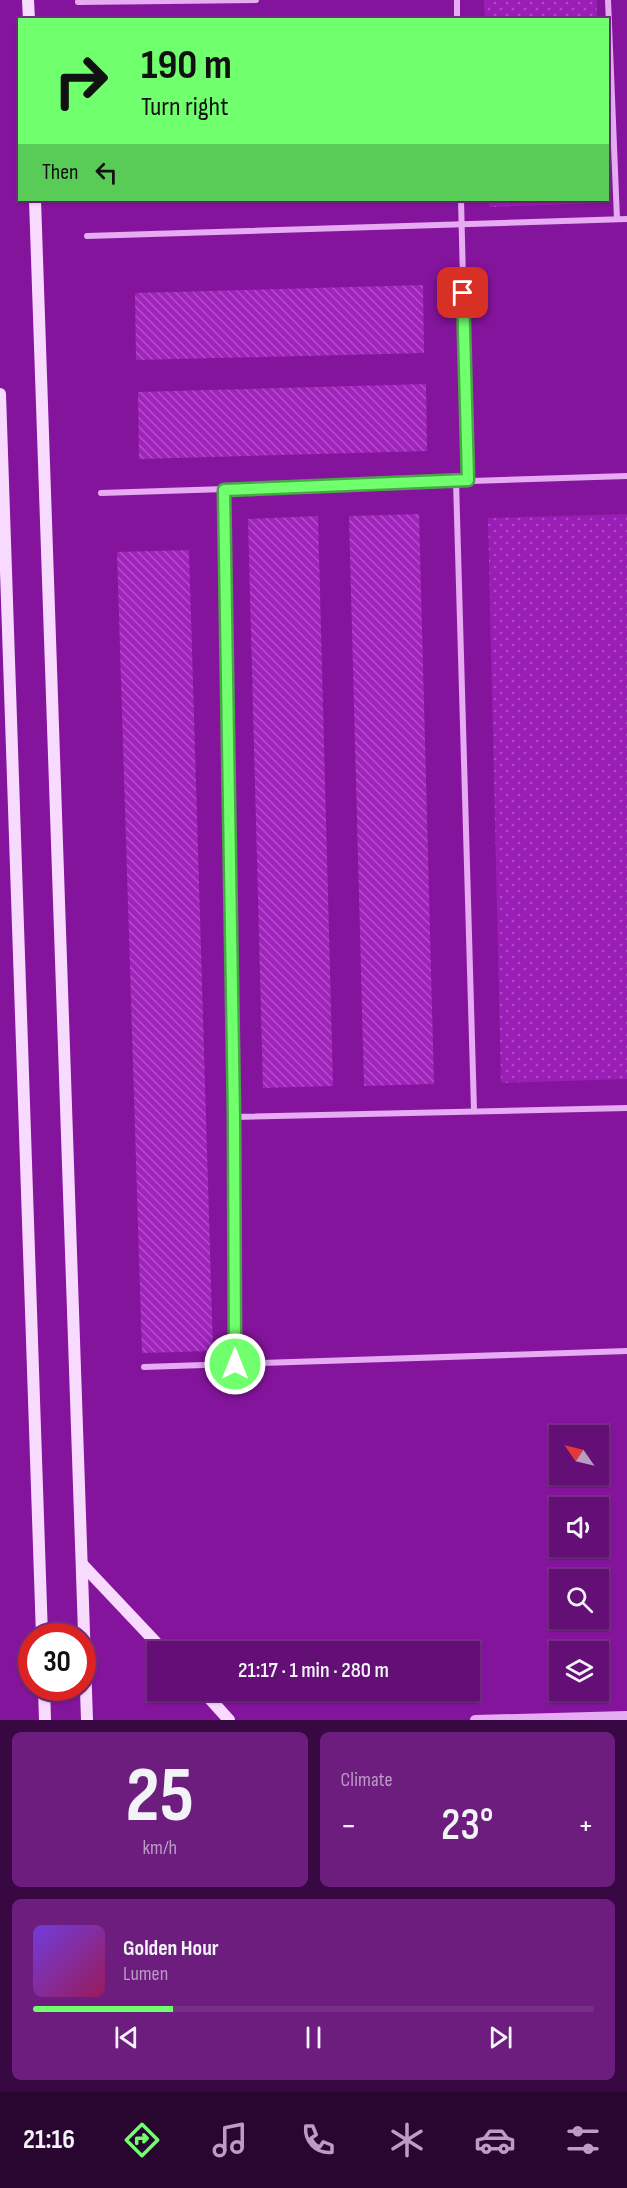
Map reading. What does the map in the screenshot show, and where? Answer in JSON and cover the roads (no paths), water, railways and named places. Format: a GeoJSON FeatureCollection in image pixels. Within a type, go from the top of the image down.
{"type":"FeatureCollection","features":[{"type":"Feature","properties":{"kind":"main road"},"geometry":{"type":"LineString","coordinates":[[28,0],[29,18]]}},
{"type":"Feature","properties":{"kind":"main road"},"geometry":{"type":"LineString","coordinates":[[35,201],[87,1720]]}},
{"type":"Feature","properties":{"kind":"main road"},"geometry":{"type":"LineString","coordinates":[[0,394],[42,1623]]}},
{"type":"Feature","properties":{"kind":"main road"},"geometry":{"type":"LineString","coordinates":[[82,1564],[155,1641]]}},
{"type":"Feature","properties":{"kind":"main road"},"geometry":{"type":"LineString","coordinates":[[44,1701],[45,1720]]}},
{"type":"Feature","properties":{"kind":"main road"},"geometry":{"type":"LineString","coordinates":[[212,1701],[230,1720]]}},
{"type":"Feature","properties":{"kind":"street"},"geometry":{"type":"LineString","coordinates":[[78,3],[256,0]]}},
{"type":"Feature","properties":{"kind":"street"},"geometry":{"type":"LineString","coordinates":[[457,0],[457,18]]}},
{"type":"Feature","properties":{"kind":"street"},"geometry":{"type":"LineString","coordinates":[[608,0],[609,18]]}},
{"type":"Feature","properties":{"kind":"street"},"geometry":{"type":"LineString","coordinates":[[609,27],[616,219]]}},
{"type":"Feature","properties":{"kind":"street"},"geometry":{"type":"LineString","coordinates":[[461,201],[468,480]]}},
{"type":"Feature","properties":{"kind":"street"},"geometry":{"type":"LineString","coordinates":[[87,236],[627,219]]}},
{"type":"Feature","properties":{"kind":"street"},"geometry":{"type":"LineString","coordinates":[[101,493],[627,476]]}},
{"type":"Feature","properties":{"kind":"street"},"geometry":{"type":"LineString","coordinates":[[456,481],[474,1110]]}},
{"type":"Feature","properties":{"kind":"street"},"geometry":{"type":"LineString","coordinates":[[224,490],[234,1117],[235,1364]]}},
{"type":"Feature","properties":{"kind":"street"},"geometry":{"type":"LineString","coordinates":[[234,1117],[627,1108]]}},
{"type":"Feature","properties":{"kind":"street"},"geometry":{"type":"LineString","coordinates":[[144,1367],[627,1351]]}},
{"type":"Feature","properties":{"kind":"street"},"geometry":{"type":"LineString","coordinates":[[475,1720],[627,1716]]}}]}
